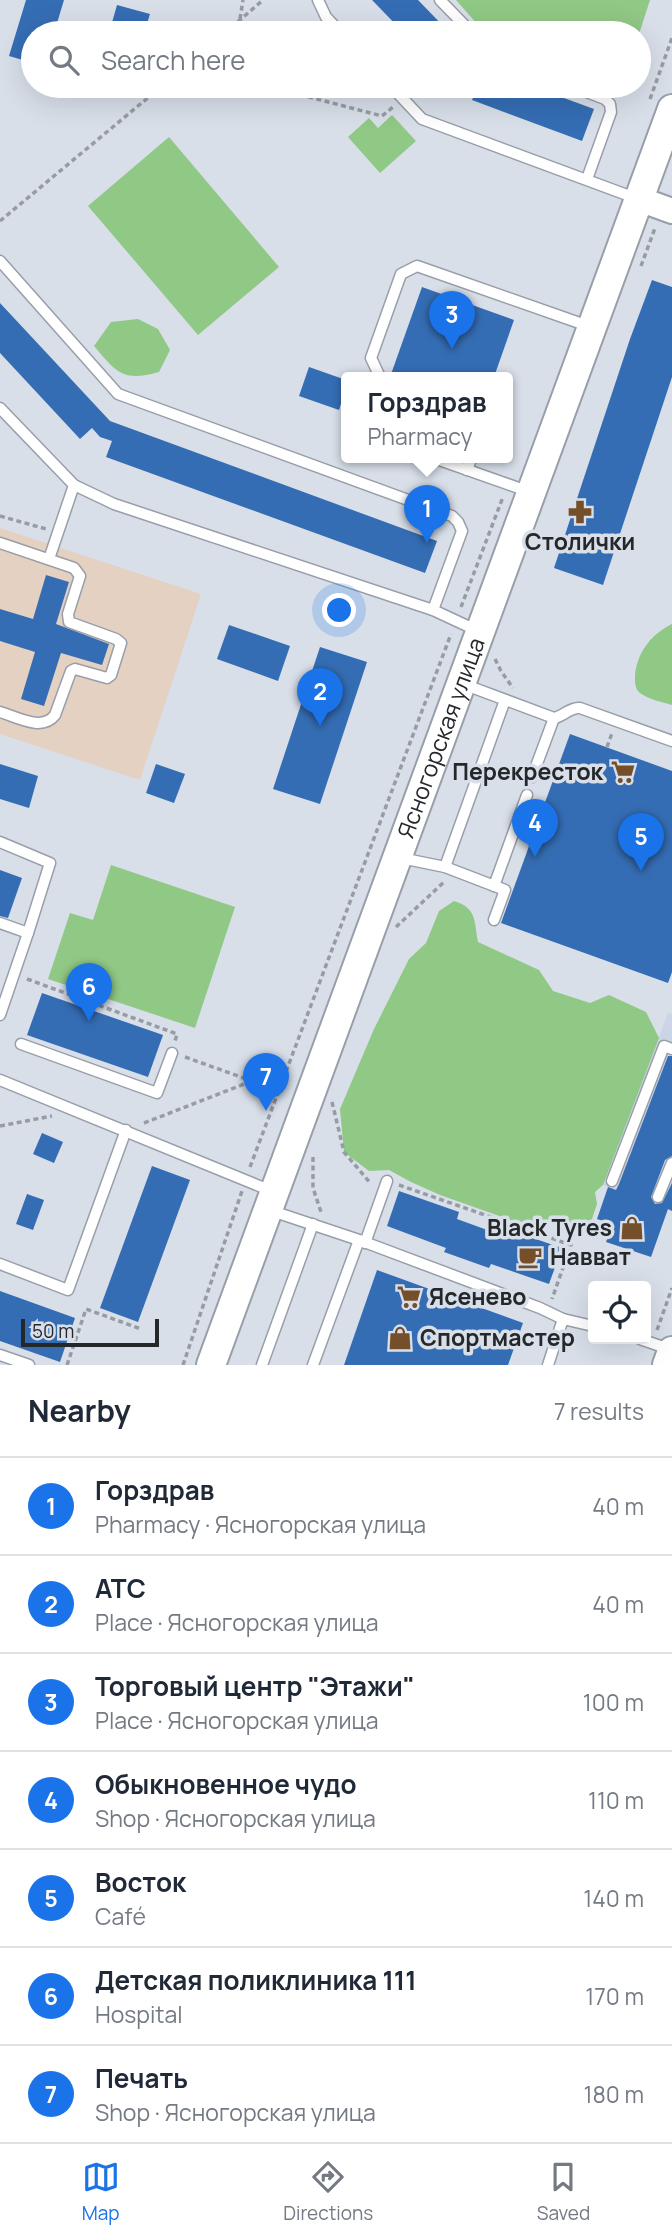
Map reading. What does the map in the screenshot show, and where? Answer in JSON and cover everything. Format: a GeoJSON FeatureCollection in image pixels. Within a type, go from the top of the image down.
{"type":"FeatureCollection","features":[{"type":"Feature","properties":{"kind":"main road","name":"Ясногорская улица"},"geometry":{"type":"LineString","coordinates":[[211,1365],[461,683],[468,626],[519,489],[592,328],[639,199],[661,105]]}},
{"type":"Feature","properties":{"kind":"street"},"geometry":{"type":"LineString","coordinates":[[639,199],[672,211]]}},
{"type":"Feature","properties":{"kind":"lane"},"geometry":{"type":"LineString","coordinates":[[318,0],[329,21]]}},
{"type":"Feature","properties":{"kind":"lane"},"geometry":{"type":"LineString","coordinates":[[440,0],[460,21]]}},
{"type":"Feature","properties":{"kind":"lane"},"geometry":{"type":"LineString","coordinates":[[402,98],[422,119],[639,199]]}},
{"type":"Feature","properties":{"kind":"lane"},"geometry":{"type":"LineString","coordinates":[[587,179],[611,112],[610,104],[602,98]]}},
{"type":"Feature","properties":{"kind":"lane"},"geometry":{"type":"LineString","coordinates":[[0,261],[118,394],[452,516],[462,531],[433,610]]}},
{"type":"Feature","properties":{"kind":"lane"},"geometry":{"type":"LineString","coordinates":[[378,372],[371,358],[401,274],[418,266],[592,328]]}},
{"type":"Feature","properties":{"kind":"lane"},"geometry":{"type":"LineString","coordinates":[[0,408],[74,485],[114,504],[433,610],[468,626]]}},
{"type":"Feature","properties":{"kind":"lane"},"geometry":{"type":"LineString","coordinates":[[448,463],[519,489]]}},
{"type":"Feature","properties":{"kind":"lane"},"geometry":{"type":"LineString","coordinates":[[467,470],[470,463]]}},
{"type":"Feature","properties":{"kind":"lane"},"geometry":{"type":"LineString","coordinates":[[49,559],[74,485]]}},
{"type":"Feature","properties":{"kind":"lane"},"geometry":{"type":"LineString","coordinates":[[0,543],[74,568],[80,576],[68,614],[69,622],[120,641],[111,675],[107,678],[81,670],[71,671],[51,720],[37,724],[0,712]]}},
{"type":"Feature","properties":{"kind":"lane"},"geometry":{"type":"LineString","coordinates":[[461,683],[554,718],[580,708],[672,741]]}},
{"type":"Feature","properties":{"kind":"lane"},"geometry":{"type":"LineString","coordinates":[[445,867],[505,700]]}},
{"type":"Feature","properties":{"kind":"lane"},"geometry":{"type":"LineString","coordinates":[[532,777],[554,718]]}},
{"type":"Feature","properties":{"kind":"lane"},"geometry":{"type":"LineString","coordinates":[[494,886],[527,795]]}},
{"type":"Feature","properties":{"kind":"lane"},"geometry":{"type":"LineString","coordinates":[[0,842],[50,863],[0,1015]]}},
{"type":"Feature","properties":{"kind":"lane"},"geometry":{"type":"LineString","coordinates":[[397,857],[445,867],[505,890],[494,920]]}},
{"type":"Feature","properties":{"kind":"lane"},"geometry":{"type":"LineString","coordinates":[[0,923],[28,933]]}},
{"type":"Feature","properties":{"kind":"lane"},"geometry":{"type":"LineString","coordinates":[[21,1044],[157,1093],[172,1053]]}},
{"type":"Feature","properties":{"kind":"lane"},"geometry":{"type":"LineString","coordinates":[[612,1181],[664,1046],[672,1049]]}},
{"type":"Feature","properties":{"kind":"lane"},"geometry":{"type":"LineString","coordinates":[[0,1080],[246,1181],[271,1201],[313,1224],[564,1319],[588,1325]]}},
{"type":"Feature","properties":{"kind":"lane"},"geometry":{"type":"LineString","coordinates":[[0,1264],[68,1290],[125,1130]]}},
{"type":"Feature","properties":{"kind":"lane"},"geometry":{"type":"LineString","coordinates":[[658,1197],[672,1163]]}},
{"type":"Feature","properties":{"kind":"lane"},"geometry":{"type":"LineString","coordinates":[[313,1365],[387,1181]]}},
{"type":"Feature","properties":{"kind":"lane"},"geometry":{"type":"LineString","coordinates":[[262,1365],[313,1224]]}},
{"type":"Feature","properties":{"kind":"lane"},"geometry":{"type":"LineString","coordinates":[[548,1365],[564,1319]]}},
{"type":"Feature","properties":{"kind":"lane"},"geometry":{"type":"LineString","coordinates":[[650,1344],[666,1352]]}},
{"type":"Feature","properties":{"kind":"lane"},"geometry":{"type":"LineString","coordinates":[[0,1355],[29,1365]]}},
{"type":"Feature","properties":{"kind":"path"},"geometry":{"type":"LineString","coordinates":[[239,20],[243,0]]}},
{"type":"Feature","properties":{"kind":"path"},"geometry":{"type":"LineString","coordinates":[[239,20],[262,0]]}},
{"type":"Feature","properties":{"kind":"path"},"geometry":{"type":"LineString","coordinates":[[661,105],[672,38]]}},
{"type":"Feature","properties":{"kind":"path"},"geometry":{"type":"LineString","coordinates":[[0,221],[148,98]]}},
{"type":"Feature","properties":{"kind":"path"},"geometry":{"type":"LineString","coordinates":[[313,98],[383,116],[402,98]]}},
{"type":"Feature","properties":{"kind":"path"},"geometry":{"type":"LineString","coordinates":[[183,1365],[279,1090],[468,626],[519,489]]}},
{"type":"Feature","properties":{"kind":"path"},"geometry":{"type":"LineString","coordinates":[[0,516],[58,533]]}},
{"type":"Feature","properties":{"kind":"path"},"geometry":{"type":"LineString","coordinates":[[494,657],[522,706]]}},
{"type":"Feature","properties":{"kind":"path"},"geometry":{"type":"LineString","coordinates":[[607,747],[611,736]]}},
{"type":"Feature","properties":{"kind":"path"},"geometry":{"type":"LineString","coordinates":[[395,928],[444,883],[445,867]]}},
{"type":"Feature","properties":{"kind":"path"},"geometry":{"type":"LineString","coordinates":[[14,974],[177,1034],[172,1053],[279,1090]]}},
{"type":"Feature","properties":{"kind":"path"},"geometry":{"type":"LineString","coordinates":[[125,1130],[252,1081]]}},
{"type":"Feature","properties":{"kind":"path"},"geometry":{"type":"LineString","coordinates":[[330,1090],[344,1152],[371,1184]]}},
{"type":"Feature","properties":{"kind":"path"},"geometry":{"type":"LineString","coordinates":[[0,1126],[79,1111]]}},
{"type":"Feature","properties":{"kind":"path"},"geometry":{"type":"LineString","coordinates":[[312,1150],[313,1188],[326,1229]]}},
{"type":"Feature","properties":{"kind":"path"},"geometry":{"type":"LineString","coordinates":[[387,1181],[571,1245],[548,1311]]}},
{"type":"Feature","properties":{"kind":"path"},"geometry":{"type":"LineString","coordinates":[[666,1352],[672,1288]]}},
{"type":"Feature","properties":{"kind":"path"},"geometry":{"type":"LineString","coordinates":[[67,1365],[86,1309],[141,1329]]}},
{"type":"Feature","properties":{"kind":"shaded area"},"geometry":{"type":"Polygon","coordinates":[[[0,528],[201,594],[140,780],[0,734],[0,528]]]}},
{"type":"Feature","properties":{"kind":"shaded area"},"geometry":{"type":"Polygon","coordinates":[[[668,1013],[672,1014],[672,1211],[603,1185],[668,1013]]]}},
{"type":"Feature","properties":{"kind":"green space"},"geometry":{"type":"Polygon","coordinates":[[[456,0],[650,0],[643,21],[474,21],[456,0]]]}},
{"type":"Feature","properties":{"kind":"green space"},"geometry":{"type":"Polygon","coordinates":[[[392,115],[416,141],[380,173],[348,137],[369,118],[378,128],[392,115]]]}},
{"type":"Feature","properties":{"kind":"green space"},"geometry":{"type":"Polygon","coordinates":[[[169,137],[279,267],[198,335],[88,206],[169,137]]]}},
{"type":"Feature","properties":{"kind":"green space"},"geometry":{"type":"Polygon","coordinates":[[[138,319],[158,329],[170,350],[159,372],[137,376],[115,369],[94,346],[111,322],[138,319]]]}},
{"type":"Feature","properties":{"kind":"green space"},"geometry":{"type":"Polygon","coordinates":[[[672,624],[672,705],[640,693],[636,688],[635,677],[638,660],[646,646],[658,633],[672,624]]]}},
{"type":"Feature","properties":{"kind":"green space"},"geometry":{"type":"Polygon","coordinates":[[[111,865],[235,907],[195,1028],[48,979],[70,913],[93,920],[111,865]]]}},
{"type":"Feature","properties":{"kind":"green space"},"geometry":{"type":"Polygon","coordinates":[[[454,901],[471,912],[478,942],[539,970],[553,991],[590,1003],[609,995],[646,1012],[659,1038],[603,1185],[595,1192],[597,1204],[591,1222],[575,1228],[555,1220],[522,1224],[440,1195],[389,1170],[369,1171],[344,1152],[340,1109],[374,1029],[409,959],[426,943],[439,911],[454,901]]]}},
{"type":"Feature","properties":{"kind":"building"},"geometry":{"type":"Polygon","coordinates":[[[26,0],[64,0],[58,21],[21,21],[21,60],[9,56],[26,0]]]}},
{"type":"Feature","properties":{"kind":"building"},"geometry":{"type":"Polygon","coordinates":[[[372,0],[418,0],[438,21],[392,21],[372,0]]]}},
{"type":"Feature","properties":{"kind":"building"},"geometry":{"type":"Polygon","coordinates":[[[117,5],[150,14],[148,21],[112,21],[117,5]]]}},
{"type":"Feature","properties":{"kind":"building"},"geometry":{"type":"Polygon","coordinates":[[[564,98],[594,109],[582,141],[472,100],[564,98]]]}},
{"type":"Feature","properties":{"kind":"building"},"geometry":{"type":"Polygon","coordinates":[[[652,280],[672,287],[672,377],[603,585],[554,568],[652,280]]]}},
{"type":"Feature","properties":{"kind":"building"},"geometry":{"type":"Polygon","coordinates":[[[422,287],[514,320],[496,372],[392,372],[422,287]]]}},
{"type":"Feature","properties":{"kind":"building"},"geometry":{"type":"Polygon","coordinates":[[[0,303],[110,421],[437,541],[425,573],[106,457],[112,441],[100,437],[92,428],[80,439],[0,353],[0,303]]]}},
{"type":"Feature","properties":{"kind":"building"},"geometry":{"type":"Polygon","coordinates":[[[309,367],[341,378],[339,410],[299,396],[309,367]]]}},
{"type":"Feature","properties":{"kind":"building"},"geometry":{"type":"Polygon","coordinates":[[[46,575],[69,582],[56,624],[109,644],[102,665],[61,653],[44,706],[21,699],[35,652],[0,641],[0,609],[33,619],[46,575]]]}},
{"type":"Feature","properties":{"kind":"building"},"geometry":{"type":"Polygon","coordinates":[[[229,625],[290,646],[278,681],[217,659],[229,625]]]}},
{"type":"Feature","properties":{"kind":"building"},"geometry":{"type":"Polygon","coordinates":[[[320,647],[367,662],[320,804],[273,789],[320,647]]]}},
{"type":"Feature","properties":{"kind":"building"},"geometry":{"type":"Polygon","coordinates":[[[570,734],[672,771],[672,972],[668,983],[501,923],[570,734]]]}},
{"type":"Feature","properties":{"kind":"building"},"geometry":{"type":"Polygon","coordinates":[[[0,764],[38,776],[29,808],[0,799],[0,764]]]}},
{"type":"Feature","properties":{"kind":"building"},"geometry":{"type":"Polygon","coordinates":[[[156,764],[185,774],[174,803],[146,793],[156,764]]]}},
{"type":"Feature","properties":{"kind":"building"},"geometry":{"type":"Polygon","coordinates":[[[0,870],[22,878],[8,918],[0,916],[0,870]]]}},
{"type":"Feature","properties":{"kind":"building"},"geometry":{"type":"Polygon","coordinates":[[[42,993],[163,1035],[148,1077],[27,1035],[42,993]]]}},
{"type":"Feature","properties":{"kind":"building"},"geometry":{"type":"Polygon","coordinates":[[[668,1056],[672,1056],[672,1156],[665,1160],[651,1197],[655,1204],[662,1203],[672,1183],[672,1211],[668,1209],[651,1257],[606,1242],[608,1236],[601,1234],[606,1222],[597,1219],[608,1187],[616,1190],[619,1184],[668,1056]]]}},
{"type":"Feature","properties":{"kind":"building"},"geometry":{"type":"Polygon","coordinates":[[[42,1133],[63,1142],[54,1163],[33,1154],[42,1133]]]}},
{"type":"Feature","properties":{"kind":"building"},"geometry":{"type":"Polygon","coordinates":[[[152,1166],[190,1180],[138,1322],[100,1308],[152,1166]]]}},
{"type":"Feature","properties":{"kind":"building"},"geometry":{"type":"Polygon","coordinates":[[[399,1191],[459,1212],[457,1219],[501,1235],[504,1228],[562,1248],[549,1284],[491,1264],[489,1268],[444,1252],[446,1248],[387,1226],[399,1191]]]}},
{"type":"Feature","properties":{"kind":"building"},"geometry":{"type":"Polygon","coordinates":[[[27,1194],[44,1200],[33,1230],[16,1224],[27,1194]]]}},
{"type":"Feature","properties":{"kind":"building","name":"Ясенево"},"geometry":{"type":"Polygon","coordinates":[[[377,1270],[523,1323],[508,1365],[344,1365],[377,1270]]]}},
{"type":"Feature","properties":{"kind":"building"},"geometry":{"type":"Polygon","coordinates":[[[0,1291],[75,1318],[60,1362],[0,1341],[0,1291]]]}},
{"type":"Feature","properties":{"kind":"place","name":"Торговый центр \"Этажи\""},"geometry":{"type":"Point","coordinates":[452,349]}},
{"type":"Feature","properties":{"kind":"place","name":"Столички"},"geometry":{"type":"Point","coordinates":[580,512]}},
{"type":"Feature","properties":{"kind":"place","name":"Горздрав"},"geometry":{"type":"Point","coordinates":[427,543]}},
{"type":"Feature","properties":{"kind":"place","name":"АТС"},"geometry":{"type":"Point","coordinates":[320,726]}},
{"type":"Feature","properties":{"kind":"place","name":"Перекресток"},"geometry":{"type":"Point","coordinates":[623,772]}},
{"type":"Feature","properties":{"kind":"place","name":"Обыкновенное чудо"},"geometry":{"type":"Point","coordinates":[535,857]}},
{"type":"Feature","properties":{"kind":"place","name":"Восток"},"geometry":{"type":"Point","coordinates":[641,871]}},
{"type":"Feature","properties":{"kind":"place","name":"Детская поликлиника 111"},"geometry":{"type":"Point","coordinates":[89,1021]}},
{"type":"Feature","properties":{"kind":"place","name":"Печать"},"geometry":{"type":"Point","coordinates":[266,1111]}},
{"type":"Feature","properties":{"kind":"place","name":"Black Tyres"},"geometry":{"type":"Point","coordinates":[632,1228]}},
{"type":"Feature","properties":{"kind":"place","name":"Навват"},"geometry":{"type":"Point","coordinates":[530,1257]}},
{"type":"Feature","properties":{"kind":"place","name":"Ясенево"},"geometry":{"type":"Point","coordinates":[409,1297]}},
{"type":"Feature","properties":{"kind":"place","name":"Спортмастер"},"geometry":{"type":"Point","coordinates":[400,1338]}}]}
